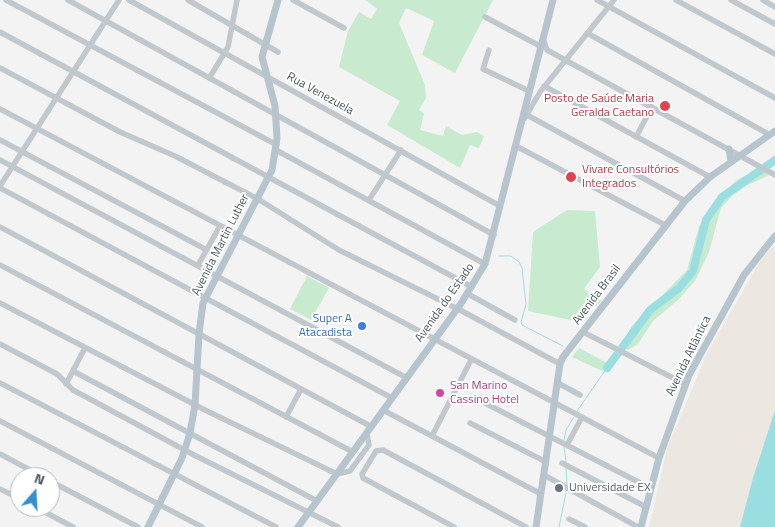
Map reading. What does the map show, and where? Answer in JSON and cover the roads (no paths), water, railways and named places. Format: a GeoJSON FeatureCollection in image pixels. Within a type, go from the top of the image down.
{"type":"FeatureCollection","features":[{"type":"Feature","properties":{"kind":"main road","name":"Avenida Martin Luther"},"geometry":{"type":"LineString","coordinates":[[148,527],[185,451],[190,433],[195,405],[199,334],[205,298],[269,178],[276,148],[276,114],[262,57],[278,0]]}},
{"type":"Feature","properties":{"kind":"main road","name":"Avenida do Estado"},"geometry":{"type":"LineString","coordinates":[[298,527],[459,309],[485,264],[553,0]]}},
{"type":"Feature","properties":{"kind":"main road","name":"Avenida Brasil"},"geometry":{"type":"LineString","coordinates":[[536,527],[560,364],[685,201],[710,177],[773,133]]}},
{"type":"Feature","properties":{"kind":"main road"},"geometry":{"type":"LineString","coordinates":[[729,150],[732,161]]}},
{"type":"Feature","properties":{"kind":"main road","name":"Avenida Atlântica"},"geometry":{"type":"LineString","coordinates":[[639,527],[659,458],[685,384],[744,275],[775,236]]}},
{"type":"Feature","properties":{"kind":"street"},"geometry":{"type":"LineString","coordinates":[[6,0],[485,264]]}},
{"type":"Feature","properties":{"kind":"street"},"geometry":{"type":"LineString","coordinates":[[68,0],[494,235]]}},
{"type":"Feature","properties":{"kind":"street"},"geometry":{"type":"LineString","coordinates":[[119,0],[0,187],[392,398]]}},
{"type":"Feature","properties":{"kind":"street","name":"Rua Venezuela"},"geometry":{"type":"LineString","coordinates":[[129,0],[500,206]]}},
{"type":"Feature","properties":{"kind":"street"},"geometry":{"type":"LineString","coordinates":[[188,0],[278,52]]}},
{"type":"Feature","properties":{"kind":"street"},"geometry":{"type":"LineString","coordinates":[[210,77],[225,52],[236,0]]}},
{"type":"Feature","properties":{"kind":"street"},"geometry":{"type":"LineString","coordinates":[[293,0],[344,28]]}},
{"type":"Feature","properties":{"kind":"street"},"geometry":{"type":"LineString","coordinates":[[597,0],[775,98]]}},
{"type":"Feature","properties":{"kind":"street"},"geometry":{"type":"LineString","coordinates":[[521,126],[544,86],[614,0]]}},
{"type":"Feature","properties":{"kind":"street"},"geometry":{"type":"LineString","coordinates":[[676,0],[775,54]]}},
{"type":"Feature","properties":{"kind":"street"},"geometry":{"type":"LineString","coordinates":[[731,0],[775,24]]}},
{"type":"Feature","properties":{"kind":"street"},"geometry":{"type":"LineString","coordinates":[[763,0],[775,7]]}},
{"type":"Feature","properties":{"kind":"street"},"geometry":{"type":"LineString","coordinates":[[485,17],[540,46]]}},
{"type":"Feature","properties":{"kind":"street"},"geometry":{"type":"LineString","coordinates":[[0,32],[472,287]]}},
{"type":"Feature","properties":{"kind":"street"},"geometry":{"type":"LineString","coordinates":[[587,33],[773,133]]}},
{"type":"Feature","properties":{"kind":"street"},"geometry":{"type":"LineString","coordinates":[[543,34],[547,50],[773,174]]}},
{"type":"Feature","properties":{"kind":"street"},"geometry":{"type":"LineString","coordinates":[[489,50],[483,69],[529,92]]}},
{"type":"Feature","properties":{"kind":"street"},"geometry":{"type":"LineString","coordinates":[[0,68],[120,132],[175,156],[258,199],[339,250],[459,309],[560,364]]}},
{"type":"Feature","properties":{"kind":"street"},"geometry":{"type":"LineString","coordinates":[[544,86],[710,177]]}},
{"type":"Feature","properties":{"kind":"street"},"geometry":{"type":"LineString","coordinates":[[636,137],[652,108]]}},
{"type":"Feature","properties":{"kind":"street"},"geometry":{"type":"LineString","coordinates":[[0,109],[659,458]]}},
{"type":"Feature","properties":{"kind":"street"},"geometry":{"type":"LineString","coordinates":[[526,115],[685,201]]}},
{"type":"Feature","properties":{"kind":"street"},"geometry":{"type":"LineString","coordinates":[[0,140],[207,250]]}},
{"type":"Feature","properties":{"kind":"street"},"geometry":{"type":"LineString","coordinates":[[516,146],[665,225]]}},
{"type":"Feature","properties":{"kind":"street"},"geometry":{"type":"LineString","coordinates":[[369,200],[401,150]]}},
{"type":"Feature","properties":{"kind":"street"},"geometry":{"type":"LineString","coordinates":[[0,160],[407,378]]}},
{"type":"Feature","properties":{"kind":"street"},"geometry":{"type":"LineString","coordinates":[[198,265],[220,226]]}},
{"type":"Feature","properties":{"kind":"street"},"geometry":{"type":"LineString","coordinates":[[0,227],[372,427]]}},
{"type":"Feature","properties":{"kind":"street"},"geometry":{"type":"LineString","coordinates":[[0,265],[353,452]]}},
{"type":"Feature","properties":{"kind":"street"},"geometry":{"type":"LineString","coordinates":[[468,294],[515,320]]}},
{"type":"Feature","properties":{"kind":"street"},"geometry":{"type":"LineString","coordinates":[[0,303],[195,405],[337,474],[366,467]]}},
{"type":"Feature","properties":{"kind":"street"},"geometry":{"type":"LineString","coordinates":[[583,332],[685,384]]}},
{"type":"Feature","properties":{"kind":"street"},"geometry":{"type":"LineString","coordinates":[[0,344],[53,372],[73,390],[185,451],[338,527]]}},
{"type":"Feature","properties":{"kind":"street"},"geometry":{"type":"LineString","coordinates":[[66,384],[85,348]]}},
{"type":"Feature","properties":{"kind":"street"},"geometry":{"type":"LineString","coordinates":[[432,436],[471,360]]}},
{"type":"Feature","properties":{"kind":"street"},"geometry":{"type":"LineString","coordinates":[[73,370],[317,501]]}},
{"type":"Feature","properties":{"kind":"street"},"geometry":{"type":"LineString","coordinates":[[0,383],[276,527]]}},
{"type":"Feature","properties":{"kind":"street"},"geometry":{"type":"LineString","coordinates":[[558,383],[580,395]]}},
{"type":"Feature","properties":{"kind":"street"},"geometry":{"type":"LineString","coordinates":[[286,417],[301,389]]}},
{"type":"Feature","properties":{"kind":"street"},"geometry":{"type":"LineString","coordinates":[[479,400],[650,488]]}},
{"type":"Feature","properties":{"kind":"street"},"geometry":{"type":"LineString","coordinates":[[383,410],[541,494]]}},
{"type":"Feature","properties":{"kind":"street"},"geometry":{"type":"LineString","coordinates":[[567,445],[582,417]]}},
{"type":"Feature","properties":{"kind":"street"},"geometry":{"type":"LineString","coordinates":[[0,421],[202,527]]}},
{"type":"Feature","properties":{"kind":"street"},"geometry":{"type":"LineString","coordinates":[[470,423],[546,462]]}},
{"type":"Feature","properties":{"kind":"street"},"geometry":{"type":"LineString","coordinates":[[367,434],[372,458]]}},
{"type":"Feature","properties":{"kind":"street"},"geometry":{"type":"LineString","coordinates":[[350,471],[368,444]]}},
{"type":"Feature","properties":{"kind":"street"},"geometry":{"type":"LineString","coordinates":[[454,527],[363,478],[362,474],[378,450],[383,450],[526,527]]}},
{"type":"Feature","properties":{"kind":"street"},"geometry":{"type":"LineString","coordinates":[[0,454],[24,467]]}},
{"type":"Feature","properties":{"kind":"street"},"geometry":{"type":"LineString","coordinates":[[562,463],[646,507]]}},
{"type":"Feature","properties":{"kind":"street"},"geometry":{"type":"LineString","coordinates":[[544,475],[639,527]]}},
{"type":"Feature","properties":{"kind":"street"},"geometry":{"type":"LineString","coordinates":[[60,485],[138,527]]}},
{"type":"Feature","properties":{"kind":"street"},"geometry":{"type":"LineString","coordinates":[[54,517],[73,527]]}},
{"type":"Feature","properties":{"kind":"street"},"geometry":{"type":"LineString","coordinates":[[569,519],[585,527]]}},
{"type":"Feature","properties":{"kind":"water"},"geometry":{"type":"Polygon","coordinates":[[[775,410],[775,527],[740,527],[753,478],[775,410]]]}},
{"type":"Feature","properties":{"kind":"waterway"},"geometry":{"type":"LineString","coordinates":[[607,368],[650,310],[679,288],[693,271],[706,220],[722,197],[775,160]]}},
{"type":"Feature","properties":{"kind":"waterway"},"geometry":{"type":"LineString","coordinates":[[499,256],[511,256],[519,262],[522,268],[526,304],[521,322],[522,325],[563,346]]}},
{"type":"Feature","properties":{"kind":"waterway"},"geometry":{"type":"LineString","coordinates":[[577,411],[607,368]]}},
{"type":"Feature","properties":{"kind":"waterway"},"geometry":{"type":"LineString","coordinates":[[564,440],[566,430],[574,417]]}},
{"type":"Feature","properties":{"kind":"waterway"},"geometry":{"type":"LineString","coordinates":[[564,447],[566,462]]}},
{"type":"Feature","properties":{"kind":"waterway"},"geometry":{"type":"LineString","coordinates":[[566,468],[567,484]]}},
{"type":"Feature","properties":{"kind":"waterway"},"geometry":{"type":"LineString","coordinates":[[559,527],[566,493]]}},
{"type":"Feature","properties":{"kind":"place","name":"Posto de Saúde Maria Geralda Caetano"},"geometry":{"type":"Point","coordinates":[665,106]}},
{"type":"Feature","properties":{"kind":"place","name":"Vivare Consultórios Integrados"},"geometry":{"type":"Point","coordinates":[571,177]}},
{"type":"Feature","properties":{"kind":"place","name":"Super A Atacadista"},"geometry":{"type":"Point","coordinates":[362,326]}},
{"type":"Feature","properties":{"kind":"place","name":"San Marino Cassino Hotel"},"geometry":{"type":"Point","coordinates":[440,393]}},
{"type":"Feature","properties":{"kind":"place","name":"Universidade EX"},"geometry":{"type":"Point","coordinates":[559,488]}}]}
